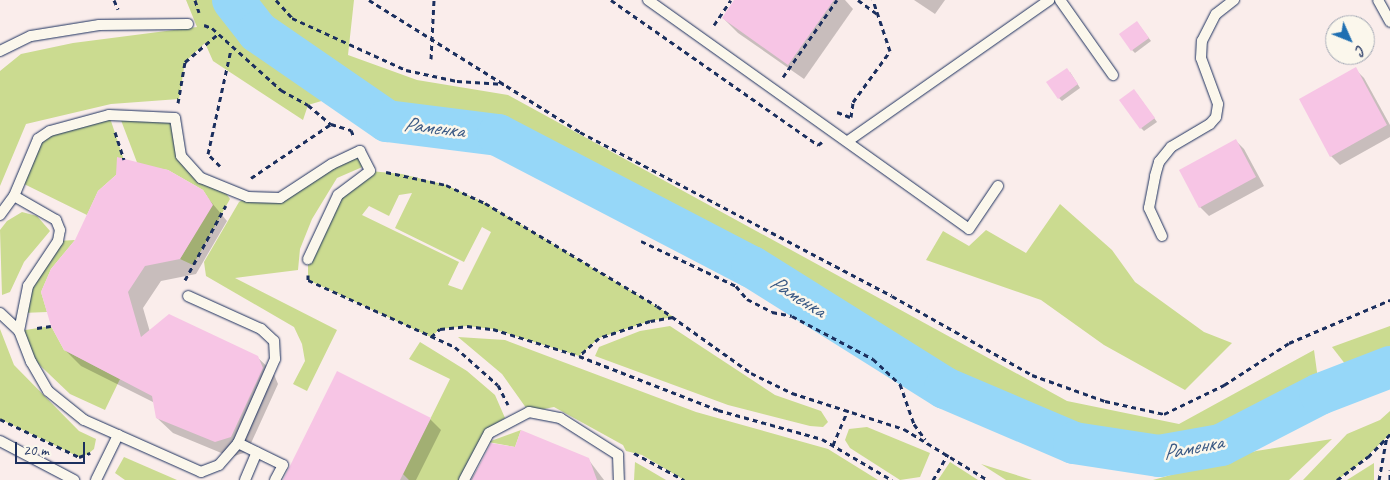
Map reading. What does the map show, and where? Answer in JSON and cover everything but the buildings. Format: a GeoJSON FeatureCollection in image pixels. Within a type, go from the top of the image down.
{"type":"FeatureCollection","features":[{"type":"Feature","properties":{"kind":"lane"},"geometry":{"type":"LineString","coordinates":[[648,0],[848,141],[856,151],[969,229],[998,186]]}},
{"type":"Feature","properties":{"kind":"lane"},"geometry":{"type":"LineString","coordinates":[[848,141],[1049,0]]}},
{"type":"Feature","properties":{"kind":"lane"},"geometry":{"type":"LineString","coordinates":[[1060,0],[1113,75]]}},
{"type":"Feature","properties":{"kind":"lane"},"geometry":{"type":"LineString","coordinates":[[1162,236],[1149,208],[1159,162],[1171,147],[1210,124],[1216,117],[1218,104],[1201,58],[1202,41],[1216,14],[1234,0]]}},
{"type":"Feature","properties":{"kind":"lane"},"geometry":{"type":"LineString","coordinates":[[1378,0],[1390,22]]}},
{"type":"Feature","properties":{"kind":"lane"},"geometry":{"type":"LineString","coordinates":[[0,51],[32,36],[99,25],[188,24]]}},
{"type":"Feature","properties":{"kind":"lane"},"geometry":{"type":"LineString","coordinates":[[0,215],[14,196],[38,139],[50,131],[109,115],[175,118],[181,156],[190,167],[201,178],[248,197],[280,198],[332,164],[360,151],[370,171],[338,195],[308,259]]}},
{"type":"Feature","properties":{"kind":"lane"},"geometry":{"type":"LineString","coordinates":[[14,196],[56,220],[60,230],[58,241],[28,286],[19,331]]}},
{"type":"Feature","properties":{"kind":"lane"},"geometry":{"type":"LineString","coordinates":[[0,313],[19,331],[31,362],[48,392],[66,408],[94,424],[201,472],[219,465],[238,442],[275,359],[274,341],[261,328],[188,296]]}},
{"type":"Feature","properties":{"kind":"lane"},"geometry":{"type":"LineString","coordinates":[[464,480],[489,433],[529,412],[560,418],[618,455],[619,480]]}},
{"type":"Feature","properties":{"kind":"lane"},"geometry":{"type":"LineString","coordinates":[[96,480],[118,435]]}},
{"type":"Feature","properties":{"kind":"lane"},"geometry":{"type":"LineString","coordinates":[[0,441],[74,480]]}},
{"type":"Feature","properties":{"kind":"lane"},"geometry":{"type":"LineString","coordinates":[[238,442],[282,465],[275,480]]}},
{"type":"Feature","properties":{"kind":"lane"},"geometry":{"type":"LineString","coordinates":[[245,480],[257,452]]}},
{"type":"Feature","properties":{"kind":"path"},"geometry":{"type":"LineString","coordinates":[[276,0],[292,18],[406,70],[457,81],[504,84]]}},
{"type":"Feature","properties":{"kind":"path"},"geometry":{"type":"LineString","coordinates":[[369,0],[580,132],[892,296],[1032,375],[1105,401],[1164,414],[1224,385],[1289,343],[1390,300]]}},
{"type":"Feature","properties":{"kind":"path"},"geometry":{"type":"LineString","coordinates":[[431,59],[434,0]]}},
{"type":"Feature","properties":{"kind":"path"},"geometry":{"type":"LineString","coordinates":[[611,0],[818,145]]}},
{"type":"Feature","properties":{"kind":"path"},"geometry":{"type":"LineString","coordinates":[[714,25],[731,0]]}},
{"type":"Feature","properties":{"kind":"path"},"geometry":{"type":"LineString","coordinates":[[775,89],[837,0]]}},
{"type":"Feature","properties":{"kind":"path"},"geometry":{"type":"LineString","coordinates":[[858,0],[878,14]]}},
{"type":"Feature","properties":{"kind":"path"},"geometry":{"type":"LineString","coordinates":[[857,117],[850,117],[854,102],[890,52],[873,0]]}},
{"type":"Feature","properties":{"kind":"path"},"geometry":{"type":"LineString","coordinates":[[188,24],[195,22],[212,28],[232,48],[281,90],[308,105],[331,124],[351,130],[360,151]]}},
{"type":"Feature","properties":{"kind":"path"},"geometry":{"type":"LineString","coordinates":[[175,118],[185,62],[218,34]]}},
{"type":"Feature","properties":{"kind":"path"},"geometry":{"type":"LineString","coordinates":[[228,170],[208,154],[232,48]]}},
{"type":"Feature","properties":{"kind":"path"},"geometry":{"type":"LineString","coordinates":[[109,115],[124,160]]}},
{"type":"Feature","properties":{"kind":"path"},"geometry":{"type":"LineString","coordinates":[[244,176],[253,178],[331,124]]}},
{"type":"Feature","properties":{"kind":"path"},"geometry":{"type":"LineString","coordinates":[[370,171],[402,174],[446,185],[469,196],[674,317],[751,373],[792,393],[904,429],[988,480]]}},
{"type":"Feature","properties":{"kind":"path"},"geometry":{"type":"LineString","coordinates":[[188,296],[182,285],[234,191]]}},
{"type":"Feature","properties":{"kind":"path"},"geometry":{"type":"LineString","coordinates":[[641,241],[736,286],[747,299],[772,312],[792,316],[873,359],[900,384],[914,424],[926,442]]}},
{"type":"Feature","properties":{"kind":"path"},"geometry":{"type":"LineString","coordinates":[[308,259],[308,280],[455,347],[498,385],[515,420]]}},
{"type":"Feature","properties":{"kind":"path"},"geometry":{"type":"LineString","coordinates":[[579,356],[600,338],[650,320],[674,317]]}},
{"type":"Feature","properties":{"kind":"path"},"geometry":{"type":"LineString","coordinates":[[431,337],[440,329],[467,326],[493,329],[579,356],[718,410],[784,426],[833,445],[892,480]]}},
{"type":"Feature","properties":{"kind":"path"},"geometry":{"type":"LineString","coordinates":[[833,445],[848,410]]}},
{"type":"Feature","properties":{"kind":"path"},"geometry":{"type":"LineString","coordinates":[[0,419],[79,457],[94,449],[94,424]]}},
{"type":"Feature","properties":{"kind":"path"},"geometry":{"type":"LineString","coordinates":[[1337,480],[1358,465],[1389,435]]}},
{"type":"Feature","properties":{"kind":"path"},"geometry":{"type":"LineString","coordinates":[[1379,480],[1389,435]]}},
{"type":"Feature","properties":{"kind":"path"},"geometry":{"type":"LineString","coordinates":[[618,455],[626,451],[642,455],[684,480]]}},
{"type":"Feature","properties":{"kind":"path"},"geometry":{"type":"LineString","coordinates":[[933,480],[948,454]]}},
{"type":"Feature","properties":{"kind":"path"},"geometry":{"type":"LineString","coordinates":[[1390,470],[1390,480]]}},
{"type":"Feature","properties":{"kind":"green space"},"geometry":{"type":"Polygon","coordinates":[[[186,0],[354,0],[348,55],[417,80],[508,95],[1067,401],[1179,424],[1314,350],[1320,394],[1221,445],[1159,456],[1074,443],[945,388],[752,267],[498,135],[387,121],[345,94],[308,105],[303,120],[213,61],[205,43],[185,62],[179,99],[111,104],[26,124],[0,186],[0,71],[21,54],[73,43],[197,27],[186,0]]]}},
{"type":"Feature","properties":{"kind":"green space"},"geometry":{"type":"Polygon","coordinates":[[[109,115],[124,160],[116,175],[98,191],[87,215],[20,182],[38,139],[109,115]]]}},
{"type":"Feature","properties":{"kind":"green space"},"geometry":{"type":"Polygon","coordinates":[[[119,115],[175,118],[190,167],[221,186],[230,199],[193,265],[180,259],[212,204],[203,190],[168,170],[138,165],[119,115]]]}},
{"type":"Feature","properties":{"kind":"green space"},"geometry":{"type":"Polygon","coordinates":[[[360,151],[367,165],[337,178],[312,219],[300,249],[298,270],[235,278],[337,330],[307,391],[293,384],[305,361],[302,344],[294,327],[206,276],[204,262],[239,202],[248,197],[280,198],[360,151]]]}},
{"type":"Feature","properties":{"kind":"green space"},"geometry":{"type":"Polygon","coordinates":[[[370,171],[402,174],[446,185],[485,203],[674,317],[650,321],[599,338],[579,356],[493,329],[467,326],[440,329],[431,337],[308,280],[308,259],[338,195],[370,171]],[[412,193],[399,195],[389,216],[369,206],[362,215],[459,262],[448,285],[462,290],[491,232],[482,227],[464,262],[395,228],[412,193]]]}},
{"type":"Feature","properties":{"kind":"green space"},"geometry":{"type":"Polygon","coordinates":[[[1060,204],[1112,250],[1135,282],[1204,332],[1232,343],[1185,390],[1104,345],[1041,300],[926,260],[943,231],[969,246],[986,230],[1026,253],[1060,204]]]}},
{"type":"Feature","properties":{"kind":"green space"},"geometry":{"type":"Polygon","coordinates":[[[22,212],[37,216],[50,231],[24,262],[10,292],[2,295],[0,230],[7,221],[22,212]]]}},
{"type":"Feature","properties":{"kind":"green space"},"geometry":{"type":"Polygon","coordinates":[[[75,240],[51,269],[41,292],[47,312],[22,313],[28,286],[58,241],[75,240]]]}},
{"type":"Feature","properties":{"kind":"green space"},"geometry":{"type":"Polygon","coordinates":[[[51,326],[64,350],[120,379],[105,410],[70,394],[27,353],[19,331],[51,326]]]}},
{"type":"Feature","properties":{"kind":"green space"},"geometry":{"type":"Polygon","coordinates":[[[670,326],[775,395],[821,411],[828,422],[823,427],[810,426],[728,405],[595,356],[599,347],[640,331],[670,326]]]}},
{"type":"Feature","properties":{"kind":"green space"},"geometry":{"type":"Polygon","coordinates":[[[1390,326],[1390,385],[1366,391],[1332,347],[1390,326]]]}},
{"type":"Feature","properties":{"kind":"green space"},"geometry":{"type":"Polygon","coordinates":[[[0,329],[14,365],[79,431],[96,439],[94,449],[88,454],[79,457],[0,419],[0,329]]]}},
{"type":"Feature","properties":{"kind":"green space"},"geometry":{"type":"Polygon","coordinates":[[[458,337],[505,340],[696,412],[828,449],[878,480],[684,480],[642,455],[626,451],[623,445],[554,407],[529,412],[502,374],[458,337]]]}},
{"type":"Feature","properties":{"kind":"green space"},"geometry":{"type":"Polygon","coordinates":[[[420,342],[467,371],[495,395],[505,418],[486,430],[459,480],[409,480],[403,474],[450,379],[409,359],[420,342]]]}},
{"type":"Feature","properties":{"kind":"green space"},"geometry":{"type":"Polygon","coordinates":[[[1390,411],[1390,434],[1358,465],[1337,480],[1303,480],[1347,434],[1380,420],[1390,411]]]}},
{"type":"Feature","properties":{"kind":"green space"},"geometry":{"type":"Polygon","coordinates":[[[867,427],[930,453],[920,477],[900,480],[850,448],[845,440],[849,429],[867,427]]]}},
{"type":"Feature","properties":{"kind":"green space"},"geometry":{"type":"Polygon","coordinates":[[[521,430],[515,447],[488,442],[521,430]]]}},
{"type":"Feature","properties":{"kind":"green space"},"geometry":{"type":"Polygon","coordinates":[[[1332,439],[1289,480],[1153,480],[1256,451],[1332,439]]]}},
{"type":"Feature","properties":{"kind":"green space"},"geometry":{"type":"Polygon","coordinates":[[[124,457],[177,480],[125,480],[115,473],[124,457]]]}},
{"type":"Feature","properties":{"kind":"green space"},"geometry":{"type":"Polygon","coordinates":[[[635,462],[649,470],[666,480],[634,480],[635,462]]]}},
{"type":"Feature","properties":{"kind":"green space"},"geometry":{"type":"Polygon","coordinates":[[[950,462],[978,480],[938,480],[950,462]]]}},
{"type":"Feature","properties":{"kind":"green space"},"geometry":{"type":"Polygon","coordinates":[[[1374,463],[1374,480],[1347,480],[1374,463]]]}},
{"type":"Feature","properties":{"kind":"green space"},"geometry":{"type":"Polygon","coordinates":[[[981,464],[1032,480],[1006,480],[981,464]]]}},
{"type":"Feature","properties":{"kind":"waterway","name":"Раменка"},"geometry":{"type":"LineString","coordinates":[[233,0],[258,32],[387,121],[498,135],[752,267],[945,388],[1074,443],[1159,456],[1221,445],[1320,394],[1390,367]]}}]}
